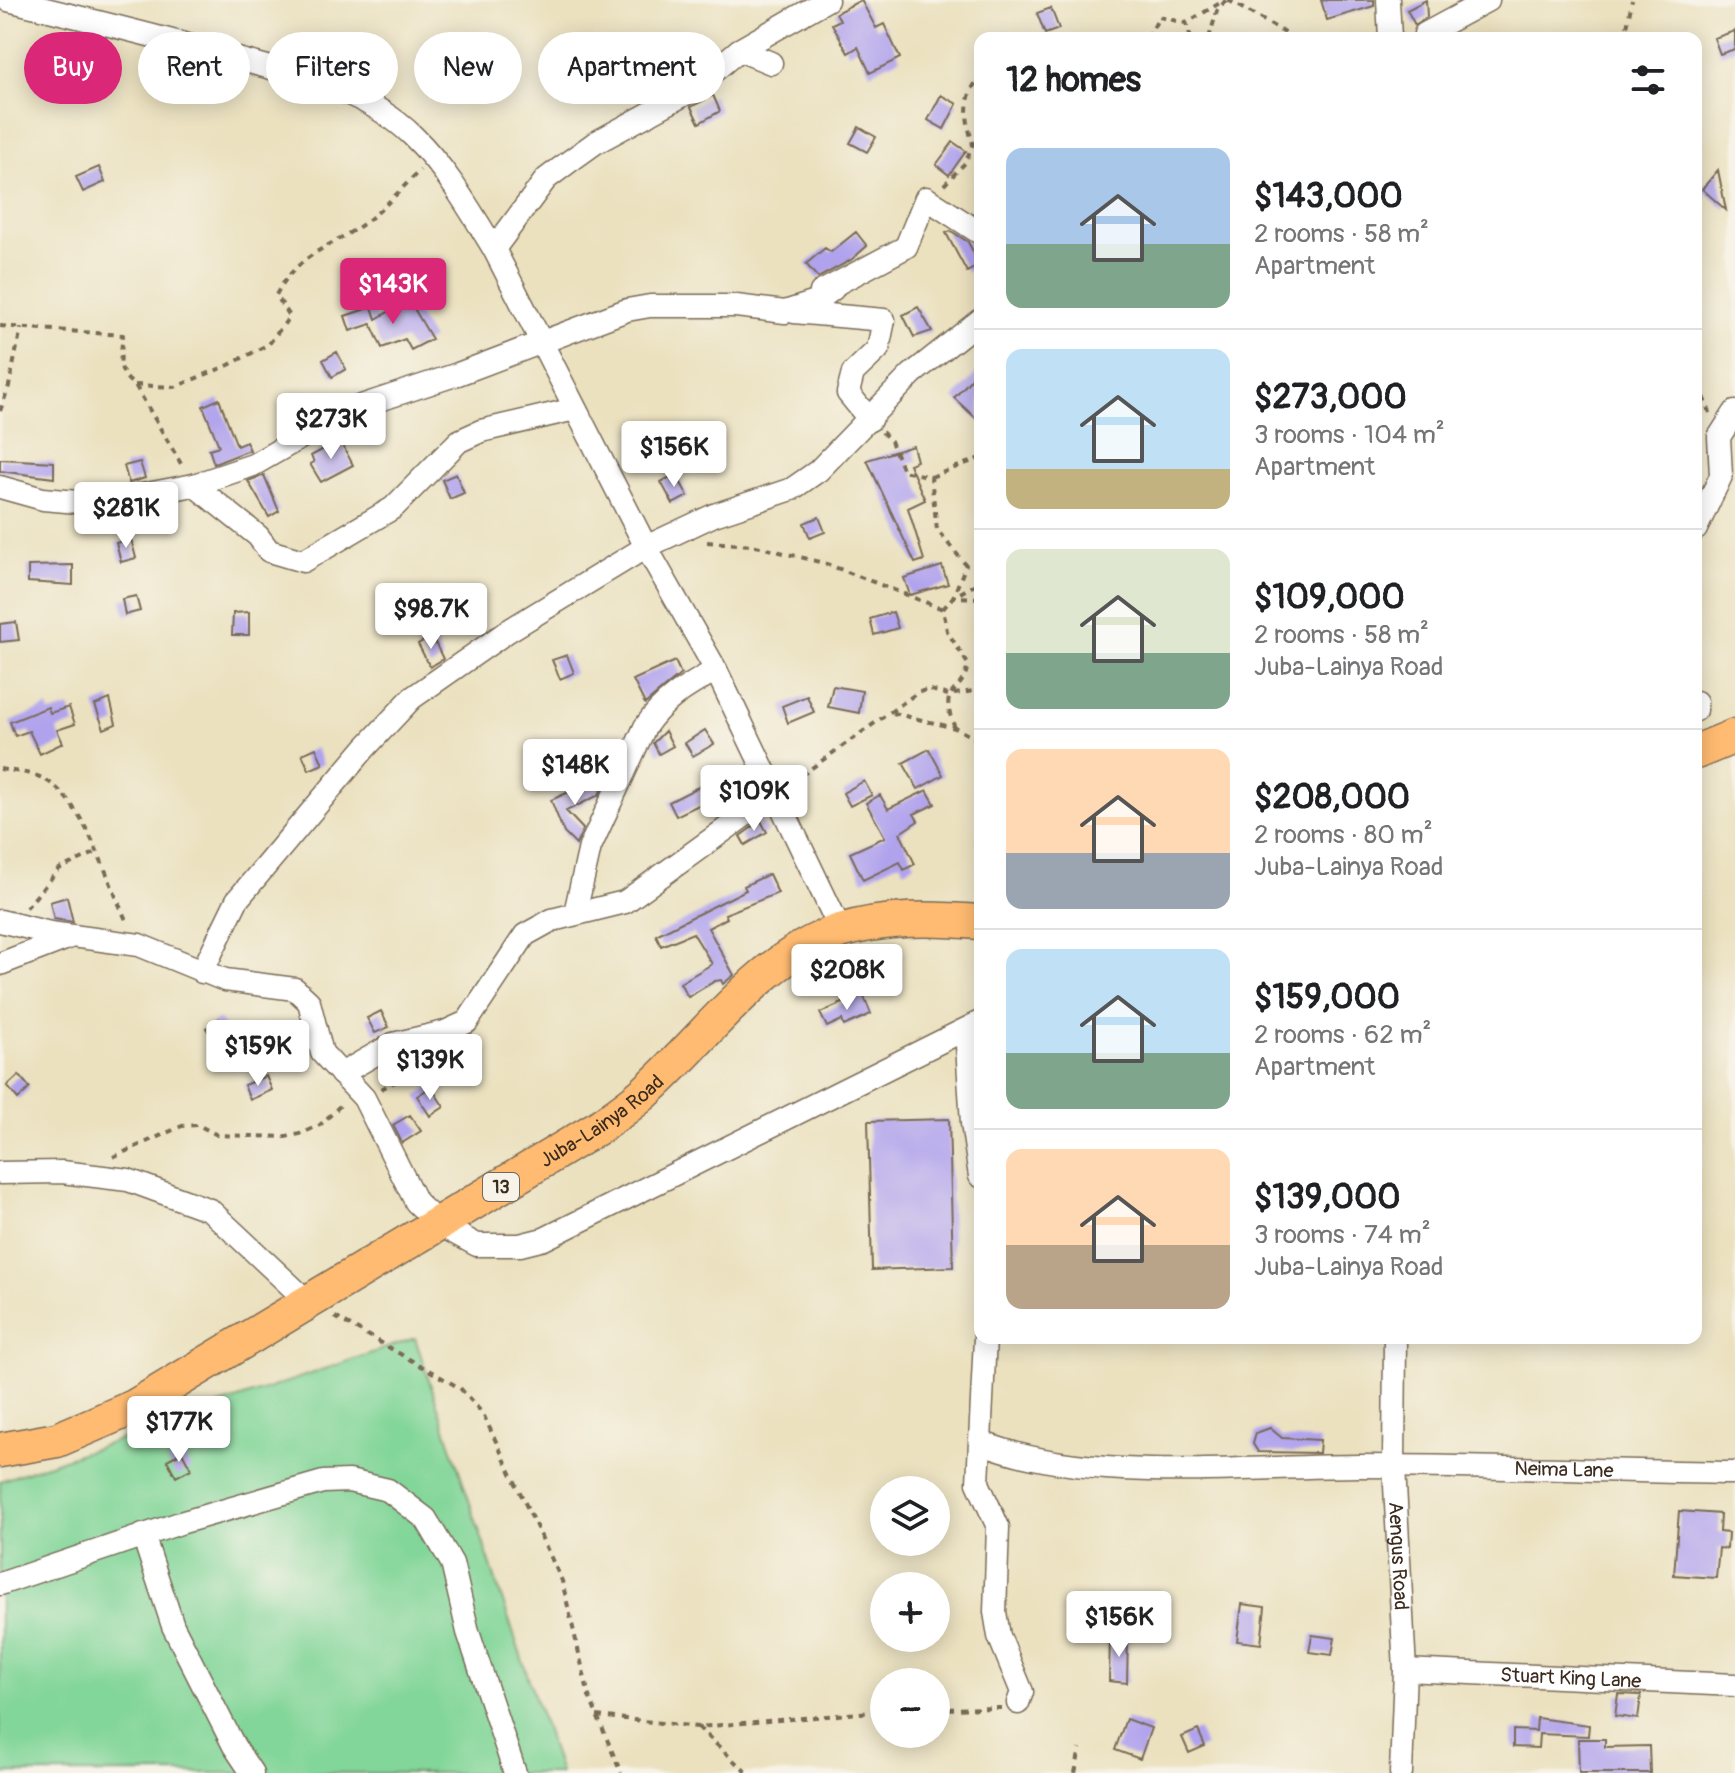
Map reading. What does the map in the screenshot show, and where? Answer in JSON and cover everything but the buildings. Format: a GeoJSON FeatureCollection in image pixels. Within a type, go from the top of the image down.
{"type":"FeatureCollection","features":[{"type":"Feature","properties":{"kind":"main road"},"geometry":{"type":"LineString","coordinates":[[1702,750],[1735,736]]}},
{"type":"Feature","properties":{"kind":"main road","name":"Juba-Lainya Road"},"geometry":{"type":"LineString","coordinates":[[0,1450],[57,1440],[97,1425],[309,1303],[599,1127],[643,1093],[739,999],[786,960],[841,931],[893,919],[974,922]]}},
{"type":"Feature","properties":{"kind":"street"},"geometry":{"type":"LineString","coordinates":[[8,0],[157,36],[355,96],[386,114],[433,158],[494,249],[575,409],[656,543],[841,931]]}},
{"type":"Feature","properties":{"kind":"street"},"geometry":{"type":"LineString","coordinates":[[494,249],[546,179],[595,143],[689,92],[739,50],[827,0]]}},
{"type":"Feature","properties":{"kind":"street"},"geometry":{"type":"LineString","coordinates":[[1388,0],[1390,32]]}},
{"type":"Feature","properties":{"kind":"street"},"geometry":{"type":"LineString","coordinates":[[1427,32],[1456,6],[1488,0]]}},
{"type":"Feature","properties":{"kind":"street"},"geometry":{"type":"LineString","coordinates":[[739,50],[771,63]]}},
{"type":"Feature","properties":{"kind":"street"},"geometry":{"type":"LineString","coordinates":[[785,312],[906,247],[926,198],[974,229]]}},
{"type":"Feature","properties":{"kind":"street"},"geometry":{"type":"LineString","coordinates":[[785,312],[808,305],[833,289]]}},
{"type":"Feature","properties":{"kind":"street"},"geometry":{"type":"LineString","coordinates":[[0,487],[43,499],[78,502],[121,499],[194,485],[253,465],[349,410],[604,318],[650,306],[736,306],[884,320],[878,349],[853,373],[848,393],[870,420]]}},
{"type":"Feature","properties":{"kind":"street"},"geometry":{"type":"LineString","coordinates":[[202,972],[237,900],[365,748],[412,698],[508,631],[656,543],[714,515],[792,489],[818,471],[912,374],[974,325]]}},
{"type":"Feature","properties":{"kind":"street"},"geometry":{"type":"LineString","coordinates":[[194,485],[258,536],[269,551],[303,561],[393,508],[459,441],[481,431],[575,409]]}},
{"type":"Feature","properties":{"kind":"street"},"geometry":{"type":"LineString","coordinates":[[1702,516],[1721,476],[1719,437],[1735,412]]}},
{"type":"Feature","properties":{"kind":"street"},"geometry":{"type":"LineString","coordinates":[[575,913],[590,847],[631,764],[645,727],[657,709],[678,691],[716,670]]}},
{"type":"Feature","properties":{"kind":"street"},"geometry":{"type":"LineString","coordinates":[[341,1074],[393,1044],[467,1022],[525,935],[552,920],[625,902],[777,792]]}},
{"type":"Feature","properties":{"kind":"street"},"geometry":{"type":"LineString","coordinates":[[8,922],[73,936],[139,945],[225,980],[295,989],[305,995],[312,1011],[318,1044],[364,1098],[408,1189],[440,1225],[477,1245],[520,1245],[544,1239],[973,1026],[974,1136]]}},
{"type":"Feature","properties":{"kind":"street"},"geometry":{"type":"LineString","coordinates":[[0,964],[73,936]]}},
{"type":"Feature","properties":{"kind":"street"},"geometry":{"type":"LineString","coordinates":[[0,1173],[79,1174],[128,1180],[210,1210],[309,1303]]}},
{"type":"Feature","properties":{"kind":"street"},"geometry":{"type":"LineString","coordinates":[[985,1344],[983,1443],[977,1466],[978,1483],[998,1527],[995,1612],[1003,1646],[1022,1692],[1018,1703]]}},
{"type":"Feature","properties":{"kind":"street","name":"Aengus Road"},"geometry":{"type":"LineString","coordinates":[[1395,1344],[1394,1467],[1405,1670],[1401,1773]]}},
{"type":"Feature","properties":{"kind":"street","name":"Neima Lane"},"geometry":{"type":"LineString","coordinates":[[983,1443],[1049,1463],[1135,1468],[1394,1467],[1735,1473]]}},
{"type":"Feature","properties":{"kind":"street"},"geometry":{"type":"LineString","coordinates":[[0,1584],[143,1535],[323,1482],[349,1481],[388,1490],[426,1519],[452,1563],[468,1632],[515,1773]]}},
{"type":"Feature","properties":{"kind":"street"},"geometry":{"type":"LineString","coordinates":[[143,1535],[173,1626],[234,1746],[252,1773]]}},
{"type":"Feature","properties":{"kind":"street","name":"Stuart King Lane"},"geometry":{"type":"LineString","coordinates":[[1405,1670],[1735,1685]]}},
{"type":"Feature","properties":{"kind":"path"},"geometry":{"type":"LineString","coordinates":[[1151,32],[1159,17],[1186,23],[1226,0]]}},
{"type":"Feature","properties":{"kind":"path"},"geometry":{"type":"LineString","coordinates":[[1211,32],[1217,11],[1226,0]]}},
{"type":"Feature","properties":{"kind":"path"},"geometry":{"type":"LineString","coordinates":[[1226,0],[1283,32]]}},
{"type":"Feature","properties":{"kind":"path"},"geometry":{"type":"LineString","coordinates":[[1626,32],[1632,0]]}},
{"type":"Feature","properties":{"kind":"path"},"geometry":{"type":"LineString","coordinates":[[1186,23],[1189,32]]}},
{"type":"Feature","properties":{"kind":"path"},"geometry":{"type":"LineString","coordinates":[[926,198],[965,163],[973,144],[966,122],[968,102],[974,90]]}},
{"type":"Feature","properties":{"kind":"path"},"geometry":{"type":"LineString","coordinates":[[0,326],[123,335],[119,366],[125,379],[135,385],[175,387],[269,344],[290,316],[276,295],[287,274],[314,251],[369,220],[433,158]]}},
{"type":"Feature","properties":{"kind":"path"},"geometry":{"type":"LineString","coordinates":[[0,411],[21,328]]}},
{"type":"Feature","properties":{"kind":"path"},"geometry":{"type":"LineString","coordinates":[[135,385],[194,485]]}},
{"type":"Feature","properties":{"kind":"path"},"geometry":{"type":"LineString","coordinates":[[1702,390],[1719,437]]}},
{"type":"Feature","properties":{"kind":"path"},"geometry":{"type":"LineString","coordinates":[[870,420],[891,441],[903,471],[931,477],[974,460]]}},
{"type":"Feature","properties":{"kind":"path"},"geometry":{"type":"LineString","coordinates":[[931,477],[937,530],[966,565],[953,597],[943,609]]}},
{"type":"Feature","properties":{"kind":"path"},"geometry":{"type":"LineString","coordinates":[[656,543],[752,545],[824,563],[943,609]]}},
{"type":"Feature","properties":{"kind":"path"},"geometry":{"type":"LineString","coordinates":[[953,597],[974,585]]}},
{"type":"Feature","properties":{"kind":"path"},"geometry":{"type":"LineString","coordinates":[[953,597],[974,598]]}},
{"type":"Feature","properties":{"kind":"path"},"geometry":{"type":"LineString","coordinates":[[943,609],[947,631],[968,664],[967,674],[948,695],[947,706],[955,728]]}},
{"type":"Feature","properties":{"kind":"path"},"geometry":{"type":"LineString","coordinates":[[777,792],[928,689],[948,695],[974,691]]}},
{"type":"Feature","properties":{"kind":"path"},"geometry":{"type":"LineString","coordinates":[[893,713],[955,728],[974,738]]}},
{"type":"Feature","properties":{"kind":"path"},"geometry":{"type":"LineString","coordinates":[[0,769],[38,776],[56,787],[88,833],[139,945]]}},
{"type":"Feature","properties":{"kind":"path"},"geometry":{"type":"LineString","coordinates":[[8,922],[59,869],[97,852]]}},
{"type":"Feature","properties":{"kind":"path"},"geometry":{"type":"LineString","coordinates":[[79,1174],[182,1126],[198,1125],[217,1135],[285,1137],[320,1125],[351,1098],[364,1098],[446,1055],[460,1042],[467,1022]]}},
{"type":"Feature","properties":{"kind":"path"},"geometry":{"type":"LineString","coordinates":[[309,1303],[460,1388],[474,1401],[562,1581],[597,1716],[621,1773]]}},
{"type":"Feature","properties":{"kind":"path"},"geometry":{"type":"LineString","coordinates":[[950,1709],[1009,1707],[1018,1703]]}},
{"type":"Feature","properties":{"kind":"path"},"geometry":{"type":"LineString","coordinates":[[597,1716],[698,1727],[870,1712]]}},
{"type":"Feature","properties":{"kind":"path"},"geometry":{"type":"LineString","coordinates":[[698,1727],[747,1773]]}},
{"type":"Feature","properties":{"kind":"path"},"geometry":{"type":"LineString","coordinates":[[1075,1773],[1080,1749]]}},
{"type":"Feature","properties":{"kind":"green space"},"geometry":{"type":"Polygon","coordinates":[[[415,1338],[560,1773],[0,1773],[0,1481],[415,1338]]]}}]}
